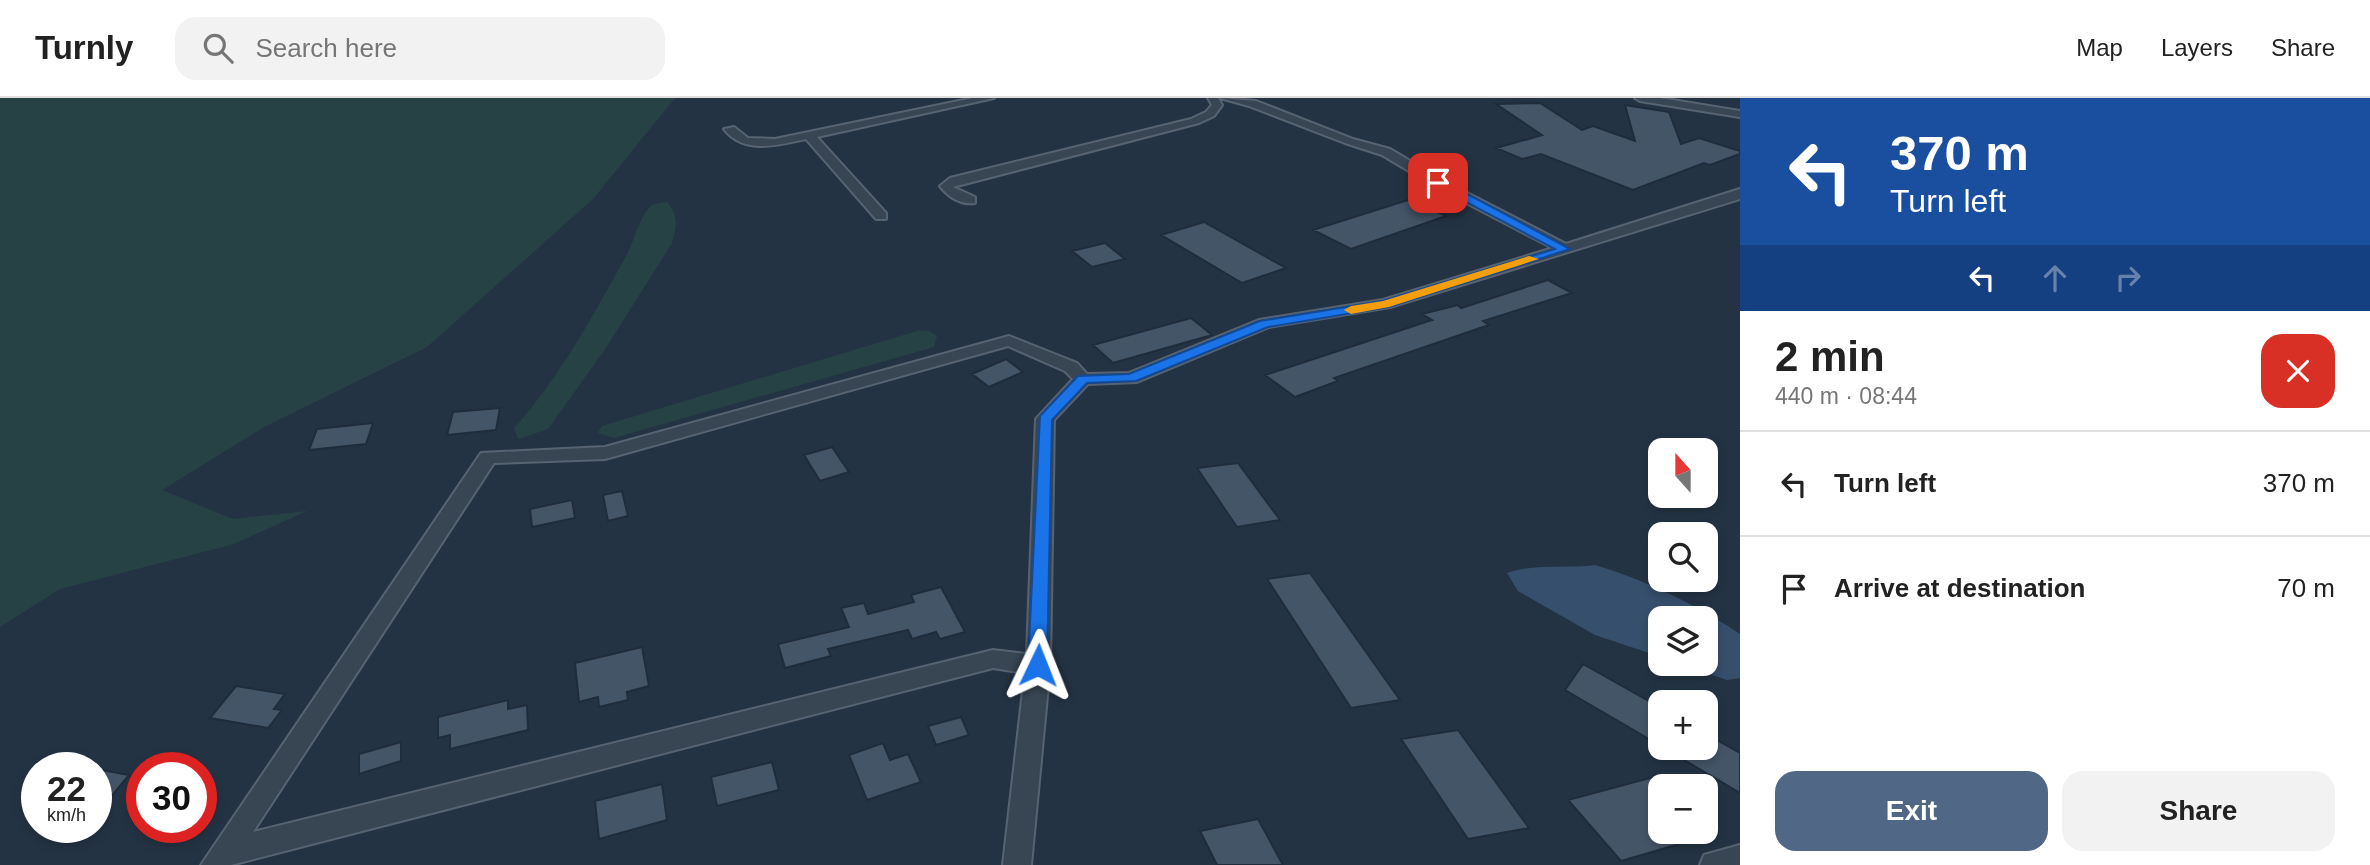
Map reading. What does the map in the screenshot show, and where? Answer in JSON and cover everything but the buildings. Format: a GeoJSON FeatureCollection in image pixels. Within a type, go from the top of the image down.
{"type":"FeatureCollection","features":[{"type":"Feature","properties":{"kind":"street"},"geometry":{"type":"LineString","coordinates":[[730,129],[737,139],[747,143],[775,142],[989,98]]}},
{"type":"Feature","properties":{"kind":"street"},"geometry":{"type":"LineString","coordinates":[[970,200],[952,193],[946,186],[966,178],[1195,121],[1210,114],[1217,105],[1213,98]]}},
{"type":"Feature","properties":{"kind":"street"},"geometry":{"type":"LineString","coordinates":[[1225,98],[1273,110],[1349,141],[1386,152],[1438,183],[1565,249]]}},
{"type":"Feature","properties":{"kind":"street"},"geometry":{"type":"LineString","coordinates":[[1640,98],[1740,114]]}},
{"type":"Feature","properties":{"kind":"street"},"geometry":{"type":"LineString","coordinates":[[808,134],[881,216]]}},
{"type":"Feature","properties":{"kind":"street"},"geometry":{"type":"LineString","coordinates":[[220,859],[488,457],[605,453],[1009,341],[1071,368],[1083,379],[1131,378],[1265,323],[1385,304],[1737,198]]}},
{"type":"Feature","properties":{"kind":"street"},"geometry":{"type":"LineString","coordinates":[[1017,865],[1038,665],[1045,419],[1083,379]]}},
{"type":"Feature","properties":{"kind":"street"},"geometry":{"type":"LineString","coordinates":[[220,859],[993,659],[1038,665]]}},
{"type":"Feature","properties":{"kind":"street"},"geometry":{"type":"LineString","coordinates":[[1714,865],[1740,858]]}},
{"type":"Feature","properties":{"kind":"green space"},"geometry":{"type":"Polygon","coordinates":[[[0,98],[675,98],[593,199],[427,347],[264,427],[162,490],[233,519],[307,511],[234,544],[60,589],[0,627],[0,98]]]}},
{"type":"Feature","properties":{"kind":"green space"},"geometry":{"type":"Polygon","coordinates":[[[667,202],[676,221],[672,243],[606,348],[548,429],[518,439],[514,428],[546,389],[574,346],[628,252],[644,215],[652,206],[667,202]]]}},
{"type":"Feature","properties":{"kind":"green space"},"geometry":{"type":"Polygon","coordinates":[[[920,330],[937,336],[934,347],[614,438],[598,433],[602,426],[920,330]]]}},
{"type":"Feature","properties":{"kind":"water"},"geometry":{"type":"Polygon","coordinates":[[[1595,565],[1633,578],[1648,584],[1648,592],[1665,592],[1693,606],[1648,606],[1648,653],[1595,635],[1518,591],[1507,573],[1528,568],[1595,565]]]}},
{"type":"Feature","properties":{"kind":"water"},"geometry":{"type":"Polygon","coordinates":[[[1718,620],[1740,634],[1740,678],[1727,680],[1715,676],[1718,676],[1718,620]]]}},
{"type":"Feature","properties":{"kind":"slow traffic"},"geometry":{"type":"LineString","coordinates":[[1351,310],[1385,304],[1533,259]]}},
{"type":"Feature","properties":{"kind":"route"},"geometry":{"type":"LineString","coordinates":[[1038,665],[1045,419],[1083,379],[1131,378],[1265,323],[1385,304],[1565,249],[1438,183]]}}]}
